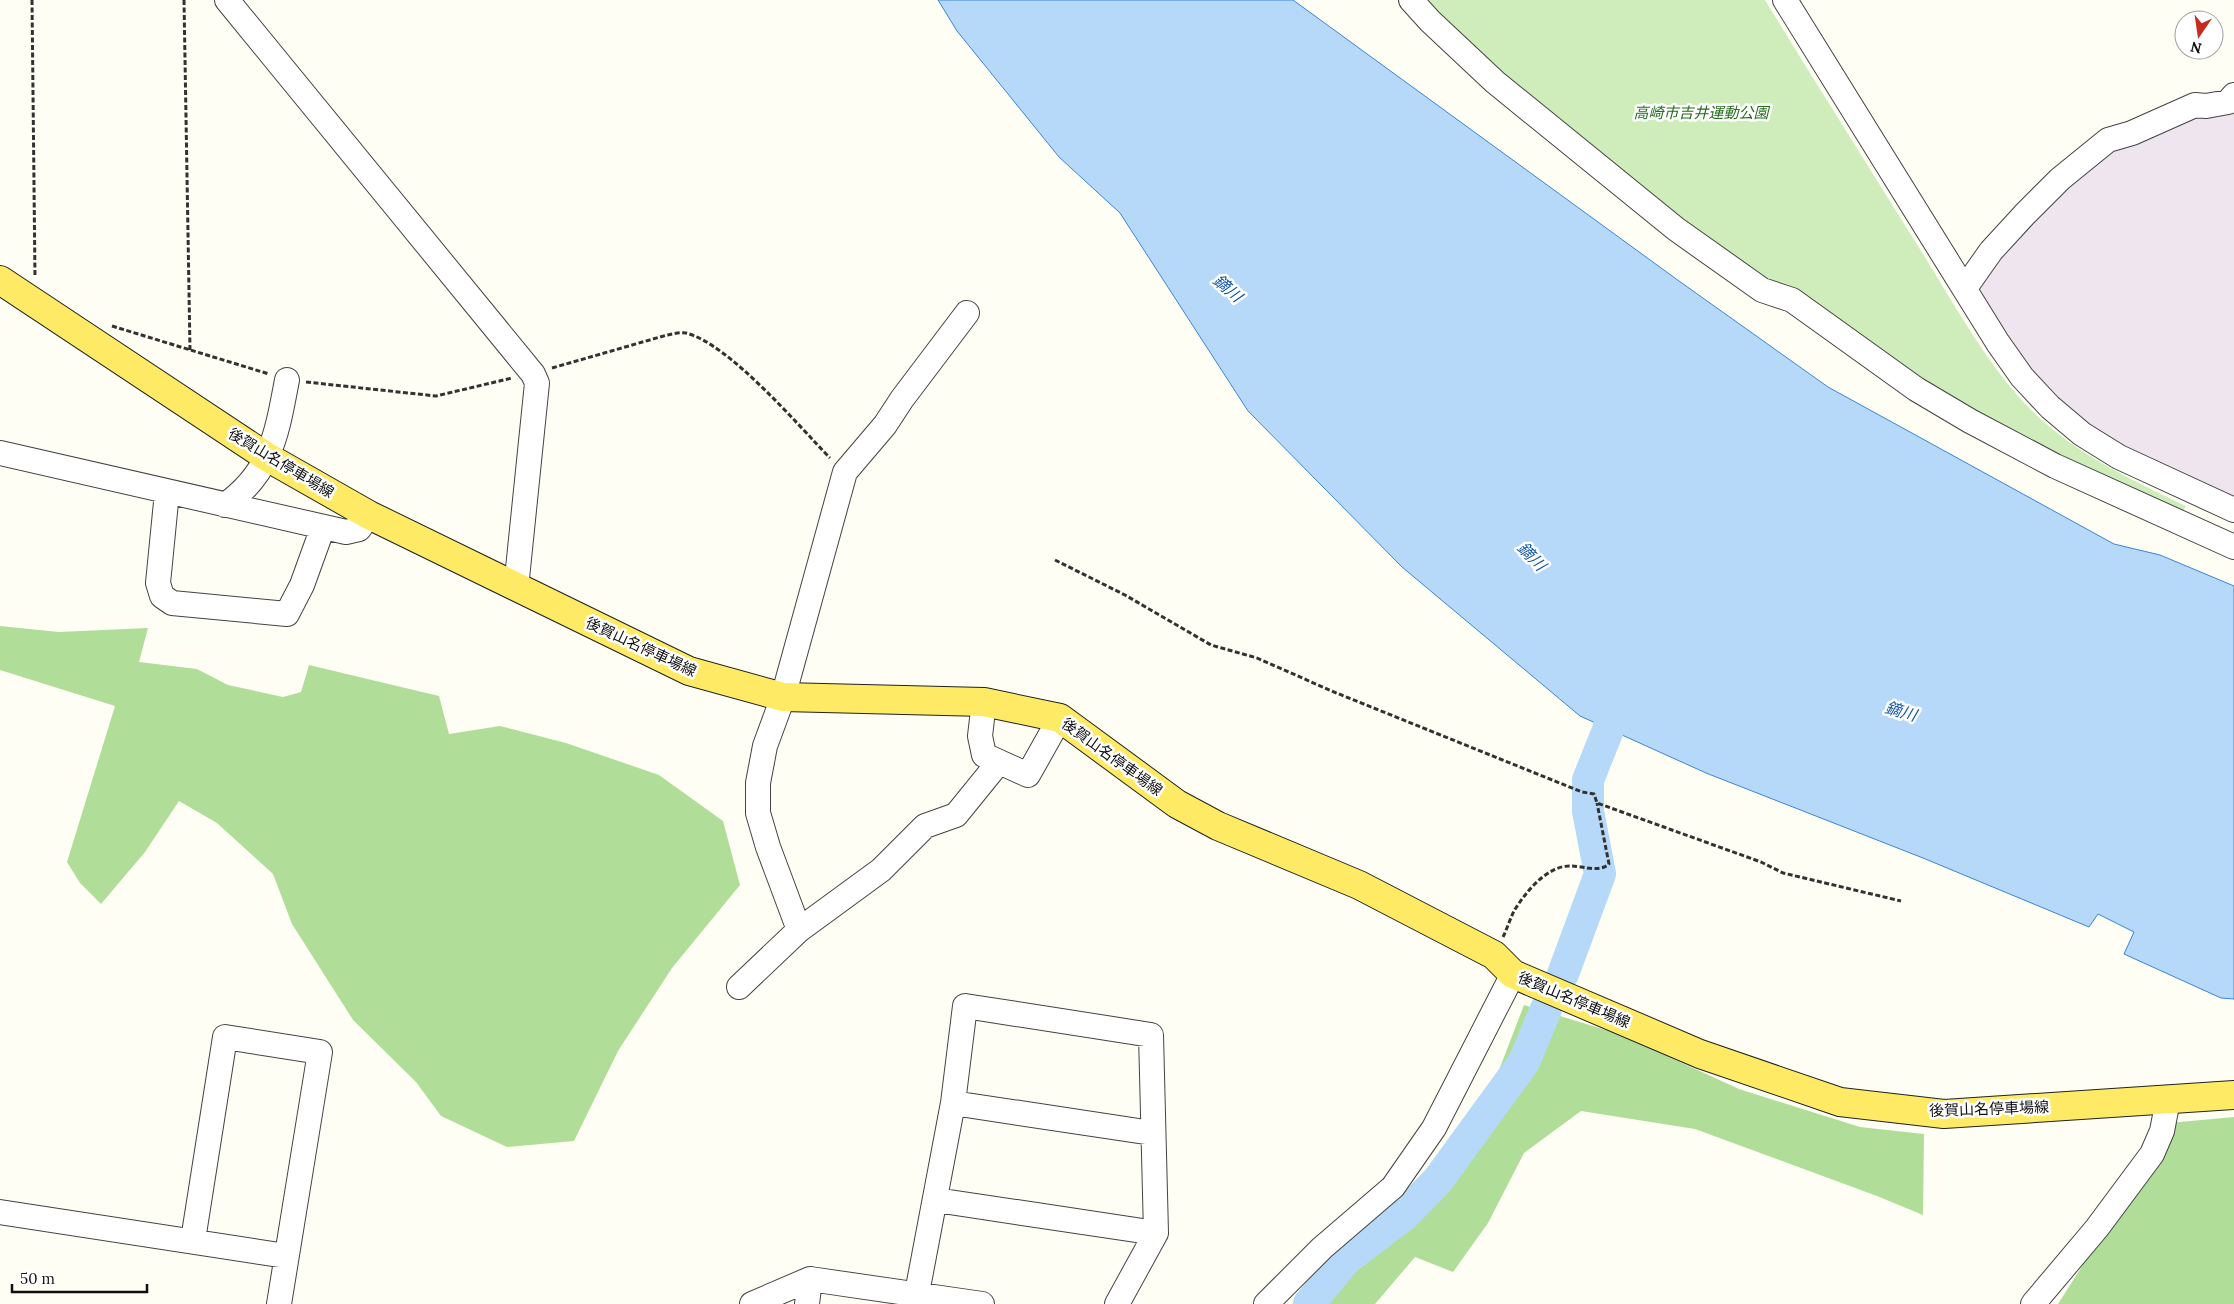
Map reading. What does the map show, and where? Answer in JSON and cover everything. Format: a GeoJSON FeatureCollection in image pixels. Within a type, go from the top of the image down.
{"type":"FeatureCollection","features":[{"type":"Feature","properties":{"kind":"main road","name":"後賀山名停車場線"},"geometry":{"type":"LineString","coordinates":[[0,280],[267,457],[368,516],[689,671],[783,698],[984,702],[1060,718],[1177,804],[1218,826],[1359,885],[1494,955],[1513,974],[1700,1054],[1840,1102],[1944,1114],[2234,1095]]}},
{"type":"Feature","properties":{"kind":"street"},"geometry":{"type":"LineString","coordinates":[[226,0],[533,374],[537,383],[516,588]]}},
{"type":"Feature","properties":{"kind":"street"},"geometry":{"type":"LineString","coordinates":[[1411,0],[1430,21],[1495,82],[1676,229],[1762,290],[1792,300],[1916,389],[1970,421],[2055,466],[2234,547]]}},
{"type":"Feature","properties":{"kind":"street"},"geometry":{"type":"LineString","coordinates":[[1785,0],[1998,343],[2017,370],[2050,407],[2082,434],[2119,457],[2234,510]]}},
{"type":"Feature","properties":{"kind":"street"},"geometry":{"type":"LineString","coordinates":[[1964,288],[1991,251],[2024,214],[2060,179],[2108,140],[2132,133],[2195,104],[2206,106],[2228,102],[2234,95]]}},
{"type":"Feature","properties":{"kind":"street"},"geometry":{"type":"LineString","coordinates":[[799,930],[768,847],[758,813],[758,784],[765,746],[783,698],[845,472],[885,425],[902,399],[967,313]]}},
{"type":"Feature","properties":{"kind":"street"},"geometry":{"type":"LineString","coordinates":[[225,505],[241,494],[267,457],[276,438],[287,380]]}},
{"type":"Feature","properties":{"kind":"street"},"geometry":{"type":"LineString","coordinates":[[0,453],[346,532],[359,529],[368,516]]}},
{"type":"Feature","properties":{"kind":"street"},"geometry":{"type":"LineString","coordinates":[[167,492],[158,584],[162,596],[172,603],[286,614],[302,585],[322,527]]}},
{"type":"Feature","properties":{"kind":"street"},"geometry":{"type":"LineString","coordinates":[[2189,526],[2203,495]]}},
{"type":"Feature","properties":{"kind":"street"},"geometry":{"type":"LineString","coordinates":[[984,702],[980,736],[984,755],[1028,775],[1060,718]]}},
{"type":"Feature","properties":{"kind":"street"},"geometry":{"type":"LineString","coordinates":[[738,987],[799,930],[881,870],[925,826],[956,815],[999,762]]}},
{"type":"Feature","properties":{"kind":"street"},"geometry":{"type":"LineString","coordinates":[[1266,1304],[1322,1248],[1394,1187],[1434,1128],[1513,974]]}},
{"type":"Feature","properties":{"kind":"street"},"geometry":{"type":"LineString","coordinates":[[917,1293],[953,1103],[965,1006],[1151,1035],[1156,1233],[1117,1304]]}},
{"type":"Feature","properties":{"kind":"street"},"geometry":{"type":"LineString","coordinates":[[193,1240],[226,1037],[320,1052],[279,1304]]}},
{"type":"Feature","properties":{"kind":"street"},"geometry":{"type":"LineString","coordinates":[[2033,1304],[2097,1228],[2152,1154],[2162,1131],[2168,1100]]}},
{"type":"Feature","properties":{"kind":"street"},"geometry":{"type":"LineString","coordinates":[[953,1103],[1152,1133]]}},
{"type":"Feature","properties":{"kind":"street"},"geometry":{"type":"LineString","coordinates":[[936,1200],[1156,1233]]}},
{"type":"Feature","properties":{"kind":"street"},"geometry":{"type":"LineString","coordinates":[[0,1212],[193,1240],[286,1256]]}},
{"type":"Feature","properties":{"kind":"street"},"geometry":{"type":"LineString","coordinates":[[807,1304],[810,1279]]}},
{"type":"Feature","properties":{"kind":"street"},"geometry":{"type":"LineString","coordinates":[[752,1304],[810,1279],[917,1293],[982,1304]]}},
{"type":"Feature","properties":{"kind":"path"},"geometry":{"type":"LineString","coordinates":[[32,0],[36,303]]}},
{"type":"Feature","properties":{"kind":"path"},"geometry":{"type":"LineString","coordinates":[[184,0],[190,350]]}},
{"type":"Feature","properties":{"kind":"path"},"geometry":{"type":"LineString","coordinates":[[108,324],[287,380],[436,396],[533,374],[667,335],[684,332],[700,338],[721,351],[845,472]]}},
{"type":"Feature","properties":{"kind":"path"},"geometry":{"type":"LineString","coordinates":[[1055,560],[1125,595],[1211,645],[1257,658],[1334,692],[1582,792],[1594,794],[1609,864],[1605,867],[1594,869],[1568,866],[1556,869],[1541,878],[1514,912],[1494,955]]}},
{"type":"Feature","properties":{"kind":"path"},"geometry":{"type":"LineString","coordinates":[[1597,803],[1761,862],[1783,873],[1901,901]]}},
{"type":"Feature","properties":{"kind":"shaded area"},"geometry":{"type":"Polygon","coordinates":[[[2234,105],[2234,500],[2092,430],[2055,399],[2023,361],[1973,285],[2109,142],[2234,105]]]}},
{"type":"Feature","properties":{"kind":"green space","name":"高崎市吉井運動公園"},"geometry":{"type":"Polygon","coordinates":[[[1401,0],[1765,0],[1963,320],[2009,385],[2044,422],[2094,459],[2186,506],[2175,526],[1789,307],[1401,0]]]}},
{"type":"Feature","properties":{"kind":"green space"},"geometry":{"type":"Polygon","coordinates":[[[0,626],[59,632],[148,628],[139,662],[197,669],[228,685],[283,697],[301,692],[309,665],[439,696],[449,734],[500,726],[566,743],[659,775],[723,821],[740,885],[672,968],[618,1051],[574,1141],[507,1147],[441,1116],[416,1082],[353,1020],[292,924],[273,874],[217,823],[179,801],[145,852],[101,904],[80,883],[67,862],[115,706],[0,670],[0,626]]]}},
{"type":"Feature","properties":{"kind":"green space"},"geometry":{"type":"Polygon","coordinates":[[[1524,1005],[1619,1034],[1739,1089],[1860,1127],[1924,1134],[1923,1215],[1877,1196],[1695,1129],[1581,1111],[1524,1153],[1488,1223],[1453,1272],[1415,1257],[1375,1304],[1327,1304],[1489,1096],[1524,1005]]]}},
{"type":"Feature","properties":{"kind":"green space"},"geometry":{"type":"Polygon","coordinates":[[[2234,1117],[2234,1304],[2058,1304],[2126,1197],[2169,1123],[2234,1117]]]}},
{"type":"Feature","properties":{"kind":"water","name":"鏑川"},"geometry":{"type":"Polygon","coordinates":[[[938,0],[1293,0],[1828,387],[2114,544],[2160,555],[2234,586],[2234,999],[2221,998],[2124,954],[2134,932],[2098,914],[2089,927],[1923,858],[1706,773],[1580,716],[1402,567],[1248,411],[1120,213],[1059,157],[957,31],[938,0]]]}},
{"type":"Feature","properties":{"kind":"waterway"},"geometry":{"type":"LineString","coordinates":[[1563,974],[1600,874],[1588,811],[1588,780],[1608,730],[1620,687]]}},
{"type":"Feature","properties":{"kind":"waterway"},"geometry":{"type":"LineString","coordinates":[[1309,1304],[1345,1260],[1404,1215],[1438,1180],[1524,1062],[1546,1009]]}}]}
